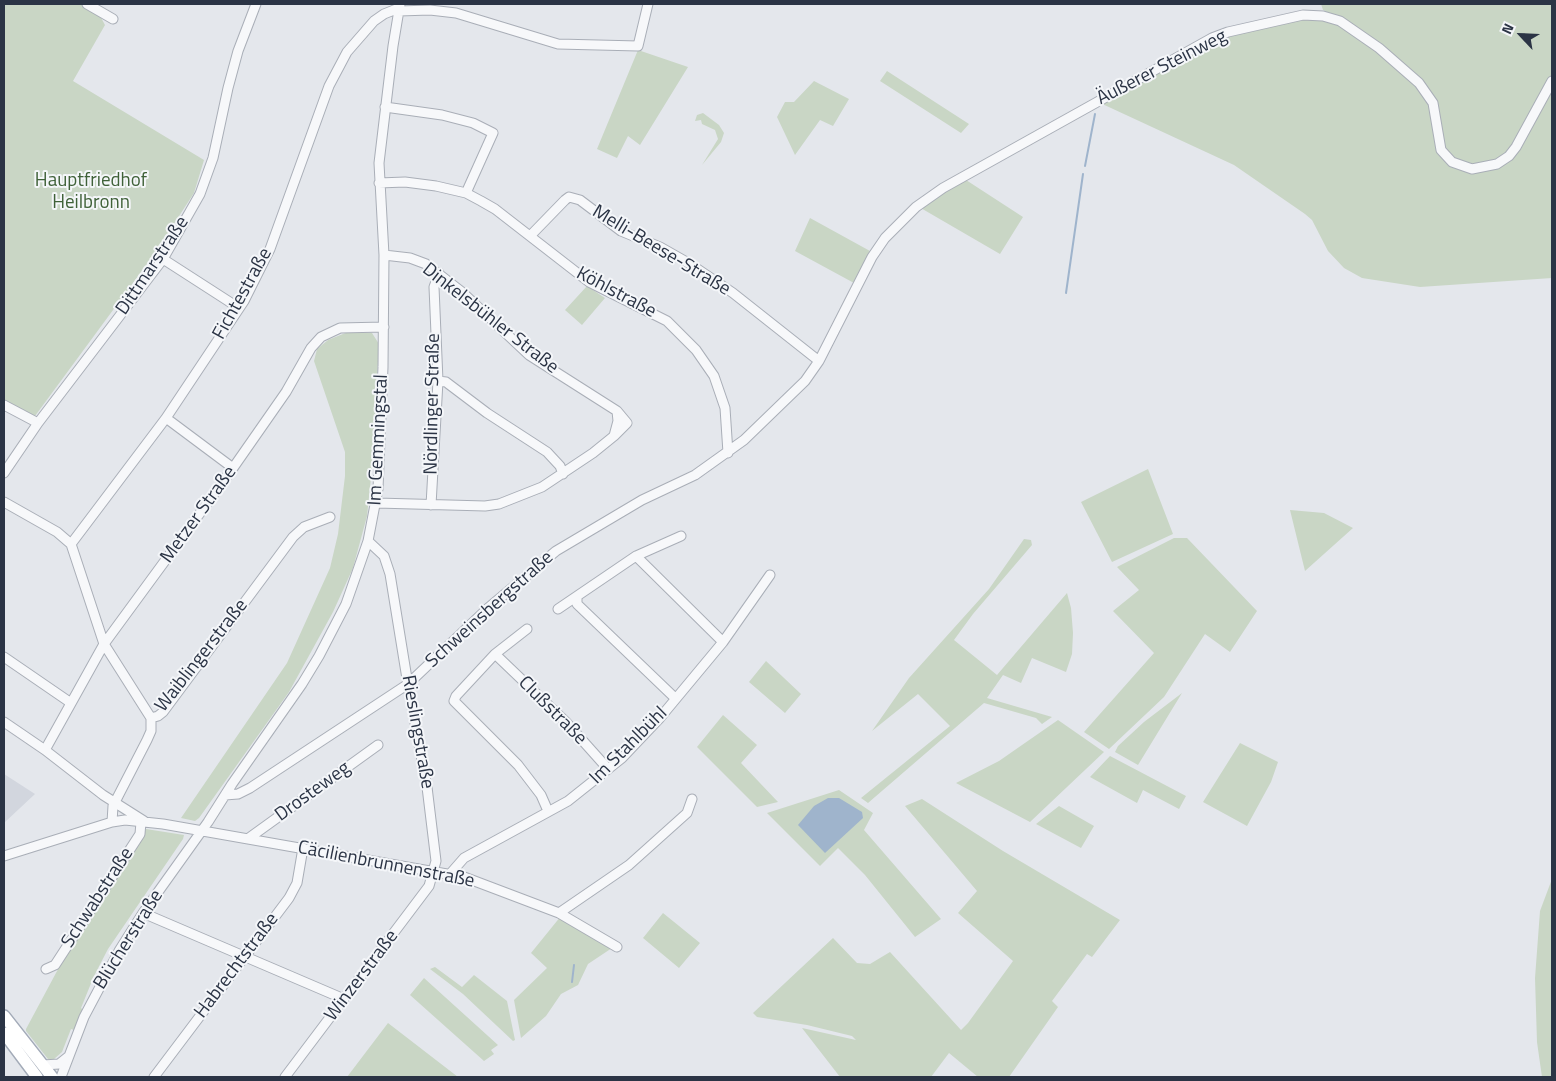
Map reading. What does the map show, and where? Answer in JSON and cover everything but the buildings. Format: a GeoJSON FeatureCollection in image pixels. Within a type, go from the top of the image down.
{"type":"FeatureCollection","features":[{"type":"Feature","properties":{"kind":"main road"},"geometry":{"type":"LineString","coordinates":[[4,1016],[37,1077]]}},
{"type":"Feature","properties":{"kind":"main road"},"geometry":{"type":"LineString","coordinates":[[4,1033],[48,1065],[52,1077]]}},
{"type":"Feature","properties":{"kind":"street"},"geometry":{"type":"LineString","coordinates":[[87,4],[113,19]]}},
{"type":"Feature","properties":{"kind":"street","name":"Dittmarstraße"},"geometry":{"type":"LineString","coordinates":[[4,473],[38,423],[163,259],[200,194],[213,158],[238,51],[256,4]]}},
{"type":"Feature","properties":{"kind":"street"},"geometry":{"type":"LineString","coordinates":[[399,7],[456,13],[558,44],[638,46],[648,4]]}},
{"type":"Feature","properties":{"kind":"street","name":"Im Gemmingstal"},"geometry":{"type":"LineString","coordinates":[[202,831],[319,656],[346,604],[368,541],[376,503],[384,327],[384,256],[379,183],[381,140],[399,7]]}},
{"type":"Feature","properties":{"kind":"street","name":"Fichtestraße"},"geometry":{"type":"LineString","coordinates":[[71,544],[166,418],[239,308],[270,249],[337,69],[347,52],[365,30],[384,14],[399,7]]}},
{"type":"Feature","properties":{"kind":"street","name":"Äußerer Steinweg"},"geometry":{"type":"LineString","coordinates":[[820,361],[872,257],[885,238],[916,206],[943,188],[1219,35],[1309,15],[1329,17],[1345,23],[1379,48],[1419,83],[1432,103],[1441,150],[1452,162],[1472,169],[1497,164],[1509,156],[1516,147],[1552,81]]}},
{"type":"Feature","properties":{"kind":"street"},"geometry":{"type":"LineString","coordinates":[[385,107],[442,115],[473,123],[493,134],[466,194]]}},
{"type":"Feature","properties":{"kind":"street","name":"Köhlstraße"},"geometry":{"type":"LineString","coordinates":[[379,183],[421,183],[466,194],[495,208],[589,282],[667,321],[696,350],[714,376],[725,408],[728,453]]}},
{"type":"Feature","properties":{"kind":"street","name":"Melli-Beese-Straße"},"geometry":{"type":"LineString","coordinates":[[530,236],[569,197],[580,200],[621,231],[660,247],[690,264],[732,293],[820,361]]}},
{"type":"Feature","properties":{"kind":"street","name":"Dinkelsbühler Straße"},"geometry":{"type":"LineString","coordinates":[[384,256],[410,258],[426,264],[529,355],[617,412],[627,423],[614,436],[563,474]]}},
{"type":"Feature","properties":{"kind":"street"},"geometry":{"type":"LineString","coordinates":[[163,259],[239,308]]}},
{"type":"Feature","properties":{"kind":"street","name":"Nördlinger Straße"},"geometry":{"type":"LineString","coordinates":[[431,505],[438,381],[434,287],[439,274]]}},
{"type":"Feature","properties":{"kind":"street","name":"Metzer Straße"},"geometry":{"type":"LineString","coordinates":[[45,750],[104,644],[233,468],[286,392],[304,356],[321,337],[340,328],[384,327]]}},
{"type":"Feature","properties":{"kind":"street","name":"Schweinsbergstraße"},"geometry":{"type":"LineString","coordinates":[[225,795],[238,794],[250,788],[408,684],[494,602],[556,550],[642,500],[696,475],[728,453],[805,381],[820,361]]}},
{"type":"Feature","properties":{"kind":"street"},"geometry":{"type":"LineString","coordinates":[[376,503],[485,506],[499,504],[542,487],[563,474],[560,466],[547,452],[488,413],[446,382],[438,381]]}},
{"type":"Feature","properties":{"kind":"street"},"geometry":{"type":"LineString","coordinates":[[4,405],[38,423]]}},
{"type":"Feature","properties":{"kind":"street"},"geometry":{"type":"LineString","coordinates":[[166,418],[233,468]]}},
{"type":"Feature","properties":{"kind":"street"},"geometry":{"type":"LineString","coordinates":[[4,502],[57,532],[71,544],[104,644],[151,718]]}},
{"type":"Feature","properties":{"kind":"street","name":"Waiblingerstraße"},"geometry":{"type":"LineString","coordinates":[[112,822],[112,812],[116,802],[151,731],[151,718],[163,712],[293,537],[304,527],[330,517]]}},
{"type":"Feature","properties":{"kind":"street"},"geometry":{"type":"LineString","coordinates":[[558,609],[636,556],[682,536]]}},
{"type":"Feature","properties":{"kind":"street","name":"Rieslingstraße"},"geometry":{"type":"LineString","coordinates":[[368,541],[380,551],[387,564],[432,820],[437,854],[434,872]]}},
{"type":"Feature","properties":{"kind":"street"},"geometry":{"type":"LineString","coordinates":[[636,556],[723,642]]}},
{"type":"Feature","properties":{"kind":"street","name":"Im Stahlbühl"},"geometry":{"type":"LineString","coordinates":[[450,874],[464,858],[579,793],[608,769],[639,740],[723,642],[770,575]]}},
{"type":"Feature","properties":{"kind":"street"},"geometry":{"type":"LineString","coordinates":[[577,597],[577,604],[675,698]]}},
{"type":"Feature","properties":{"kind":"street"},"geometry":{"type":"LineString","coordinates":[[527,629],[495,654],[456,696],[454,701],[456,706],[518,765],[541,795],[548,811]]}},
{"type":"Feature","properties":{"kind":"street","name":"Clußstraße"},"geometry":{"type":"LineString","coordinates":[[495,654],[566,722],[608,769]]}},
{"type":"Feature","properties":{"kind":"street"},"geometry":{"type":"LineString","coordinates":[[4,657],[71,703]]}},
{"type":"Feature","properties":{"kind":"street"},"geometry":{"type":"LineString","coordinates":[[4,722],[45,750],[103,795],[144,822]]}},
{"type":"Feature","properties":{"kind":"street","name":"Drosteweg"},"geometry":{"type":"LineString","coordinates":[[249,838],[378,746]]}},
{"type":"Feature","properties":{"kind":"street"},"geometry":{"type":"LineString","coordinates":[[559,913],[636,858],[687,812],[692,799]]}},
{"type":"Feature","properties":{"kind":"street","name":"Cäcilienbrunnenstraße"},"geometry":{"type":"LineString","coordinates":[[4,855],[112,822],[144,822],[249,838],[450,874],[495,888],[559,913],[617,946]]}},
{"type":"Feature","properties":{"kind":"street","name":"Schwabstraße"},"geometry":{"type":"LineString","coordinates":[[46,969],[55,965],[140,834],[144,822]]}},
{"type":"Feature","properties":{"kind":"street","name":"Blücherstraße"},"geometry":{"type":"LineString","coordinates":[[61,1077],[95,995],[143,913],[202,831]]}},
{"type":"Feature","properties":{"kind":"street","name":"Habrechtstraße"},"geometry":{"type":"LineString","coordinates":[[154,1077],[292,893],[297,883],[303,848]]}},
{"type":"Feature","properties":{"kind":"street","name":"Winzerstraße"},"geometry":{"type":"LineString","coordinates":[[284,1077],[425,892],[434,872]]}},
{"type":"Feature","properties":{"kind":"street"},"geometry":{"type":"LineString","coordinates":[[143,913],[344,999]]}},
{"type":"Feature","properties":{"kind":"street"},"geometry":{"type":"LineString","coordinates":[[48,1065],[63,1062],[69,1056]]}},
{"type":"Feature","properties":{"kind":"shaded area"},"geometry":{"type":"Polygon","coordinates":[[[4,774],[35,794],[4,823],[4,774]]]}},
{"type":"Feature","properties":{"kind":"green space","name":"Hauptfriedhof Heilbronn"},"geometry":{"type":"Polygon","coordinates":[[[4,4],[80,4],[99,14],[105,25],[73,81],[204,160],[194,193],[155,253],[35,416],[4,400],[4,4]]]}},
{"type":"Feature","properties":{"kind":"green space"},"geometry":{"type":"Polygon","coordinates":[[[1321,4],[1552,4],[1552,278],[1420,287],[1362,278],[1344,268],[1328,251],[1312,220],[1234,165],[1098,102],[1222,35],[1302,16],[1334,16],[1323,10],[1321,4]]]}},
{"type":"Feature","properties":{"kind":"green space"},"geometry":{"type":"Polygon","coordinates":[[[638,50],[688,67],[640,145],[628,136],[617,158],[597,149],[638,50]]]}},
{"type":"Feature","properties":{"kind":"green space"},"geometry":{"type":"Polygon","coordinates":[[[887,71],[969,124],[961,133],[880,81],[887,71]]]}},
{"type":"Feature","properties":{"kind":"green space"},"geometry":{"type":"Polygon","coordinates":[[[814,81],[849,99],[833,126],[820,120],[795,155],[777,117],[785,102],[794,102],[814,81]]]}},
{"type":"Feature","properties":{"kind":"green space"},"geometry":{"type":"Polygon","coordinates":[[[703,113],[719,125],[724,133],[721,142],[702,165],[718,139],[715,130],[702,124],[701,120],[695,121],[697,115],[703,113]]]}},
{"type":"Feature","properties":{"kind":"green space"},"geometry":{"type":"Polygon","coordinates":[[[966,180],[1023,217],[1000,254],[919,207],[966,180]]]}},
{"type":"Feature","properties":{"kind":"green space"},"geometry":{"type":"Polygon","coordinates":[[[810,218],[870,251],[854,283],[795,251],[810,218]]]}},
{"type":"Feature","properties":{"kind":"green space"},"geometry":{"type":"Polygon","coordinates":[[[587,286],[605,298],[582,325],[565,310],[587,286]]]}},
{"type":"Feature","properties":{"kind":"green space"},"geometry":{"type":"Polygon","coordinates":[[[348,332],[372,333],[379,344],[372,468],[367,516],[353,568],[333,612],[289,692],[199,818],[195,821],[181,818],[287,663],[330,568],[338,534],[345,476],[345,452],[314,361],[317,349],[328,340],[348,332]]]}},
{"type":"Feature","properties":{"kind":"green space"},"geometry":{"type":"Polygon","coordinates":[[[1148,469],[1173,534],[1112,562],[1081,502],[1148,469]]]}},
{"type":"Feature","properties":{"kind":"green space"},"geometry":{"type":"Polygon","coordinates":[[[1290,510],[1324,513],[1353,528],[1305,571],[1290,510]]]}},
{"type":"Feature","properties":{"kind":"green space"},"geometry":{"type":"Polygon","coordinates":[[[1174,538],[1187,538],[1257,611],[1230,652],[1205,634],[1164,697],[1109,749],[1084,732],[1154,653],[1113,611],[1139,590],[1117,567],[1174,538]]]}},
{"type":"Feature","properties":{"kind":"green space"},"geometry":{"type":"Polygon","coordinates":[[[1024,539],[1031,540],[1032,545],[973,614],[954,640],[997,675],[1067,593],[1071,608],[1073,633],[1072,654],[1066,672],[1032,658],[1021,683],[1003,675],[987,698],[1052,717],[1042,724],[1036,718],[984,703],[868,803],[861,798],[950,726],[918,694],[872,731],[909,678],[989,589],[1024,539]]]}},
{"type":"Feature","properties":{"kind":"green space"},"geometry":{"type":"Polygon","coordinates":[[[766,661],[801,694],[785,713],[749,682],[766,661]]]}},
{"type":"Feature","properties":{"kind":"green space"},"geometry":{"type":"Polygon","coordinates":[[[1182,693],[1138,765],[1115,752],[1118,746],[1144,722],[1182,693]]]}},
{"type":"Feature","properties":{"kind":"green space"},"geometry":{"type":"Polygon","coordinates":[[[723,715],[757,745],[741,763],[778,802],[757,807],[697,747],[723,715]]]}},
{"type":"Feature","properties":{"kind":"green space"},"geometry":{"type":"Polygon","coordinates":[[[1058,720],[1104,752],[1030,822],[956,783],[999,761],[1058,720]]]}},
{"type":"Feature","properties":{"kind":"green space"},"geometry":{"type":"Polygon","coordinates":[[[1240,743],[1278,762],[1271,782],[1247,826],[1203,802],[1240,743]]]}},
{"type":"Feature","properties":{"kind":"green space"},"geometry":{"type":"Polygon","coordinates":[[[1110,756],[1186,796],[1179,809],[1143,790],[1137,803],[1090,777],[1110,756]]]}},
{"type":"Feature","properties":{"kind":"green space"},"geometry":{"type":"Polygon","coordinates":[[[839,790],[873,813],[864,830],[941,919],[915,937],[865,875],[838,848],[820,866],[767,813],[839,790]]]}},
{"type":"Feature","properties":{"kind":"green space"},"geometry":{"type":"Polygon","coordinates":[[[922,799],[1003,851],[1120,920],[1092,957],[1087,954],[1052,1001],[1058,1007],[1009,1077],[978,1077],[949,1053],[931,1077],[840,1077],[802,1028],[856,1040],[852,1036],[807,1025],[757,1017],[753,1013],[833,938],[857,963],[870,964],[890,952],[961,1030],[968,1023],[1013,961],[958,913],[977,891],[905,806],[922,799]]]}},
{"type":"Feature","properties":{"kind":"green space"},"geometry":{"type":"Polygon","coordinates":[[[1059,806],[1094,826],[1081,848],[1036,824],[1059,806]]]}},
{"type":"Feature","properties":{"kind":"green space"},"geometry":{"type":"Polygon","coordinates":[[[146,829],[184,835],[108,949],[81,1008],[84,1011],[74,1030],[71,1029],[62,1052],[54,1059],[48,1059],[26,1029],[64,958],[146,829]]]}},
{"type":"Feature","properties":{"kind":"green space"},"geometry":{"type":"Polygon","coordinates":[[[1552,879],[1552,1077],[1542,1077],[1537,1042],[1535,978],[1540,911],[1552,879]]]}},
{"type":"Feature","properties":{"kind":"green space"},"geometry":{"type":"Polygon","coordinates":[[[663,913],[700,943],[679,968],[643,938],[663,913]]]}},
{"type":"Feature","properties":{"kind":"green space"},"geometry":{"type":"Polygon","coordinates":[[[561,916],[612,948],[588,964],[578,985],[561,994],[546,1016],[521,1038],[514,1000],[547,968],[531,953],[561,916]]]}},
{"type":"Feature","properties":{"kind":"green space"},"geometry":{"type":"Polygon","coordinates":[[[435,967],[462,987],[474,975],[507,1001],[515,1040],[513,1041],[463,994],[430,969],[435,967]]]}},
{"type":"Feature","properties":{"kind":"green space"},"geometry":{"type":"Polygon","coordinates":[[[424,978],[498,1045],[491,1050],[494,1054],[484,1061],[410,995],[424,978]]]}},
{"type":"Feature","properties":{"kind":"green space"},"geometry":{"type":"Polygon","coordinates":[[[388,1023],[458,1077],[347,1077],[388,1023]]]}},
{"type":"Feature","properties":{"kind":"water"},"geometry":{"type":"Polygon","coordinates":[[[828,798],[839,798],[862,812],[863,818],[825,853],[798,825],[814,806],[828,798]]]}},
{"type":"Feature","properties":{"kind":"waterway"},"geometry":{"type":"LineString","coordinates":[[1085,166],[1095,114]]}},
{"type":"Feature","properties":{"kind":"waterway"},"geometry":{"type":"LineString","coordinates":[[1066,293],[1083,174]]}},
{"type":"Feature","properties":{"kind":"waterway"},"geometry":{"type":"LineString","coordinates":[[572,982],[574,965]]}}]}
